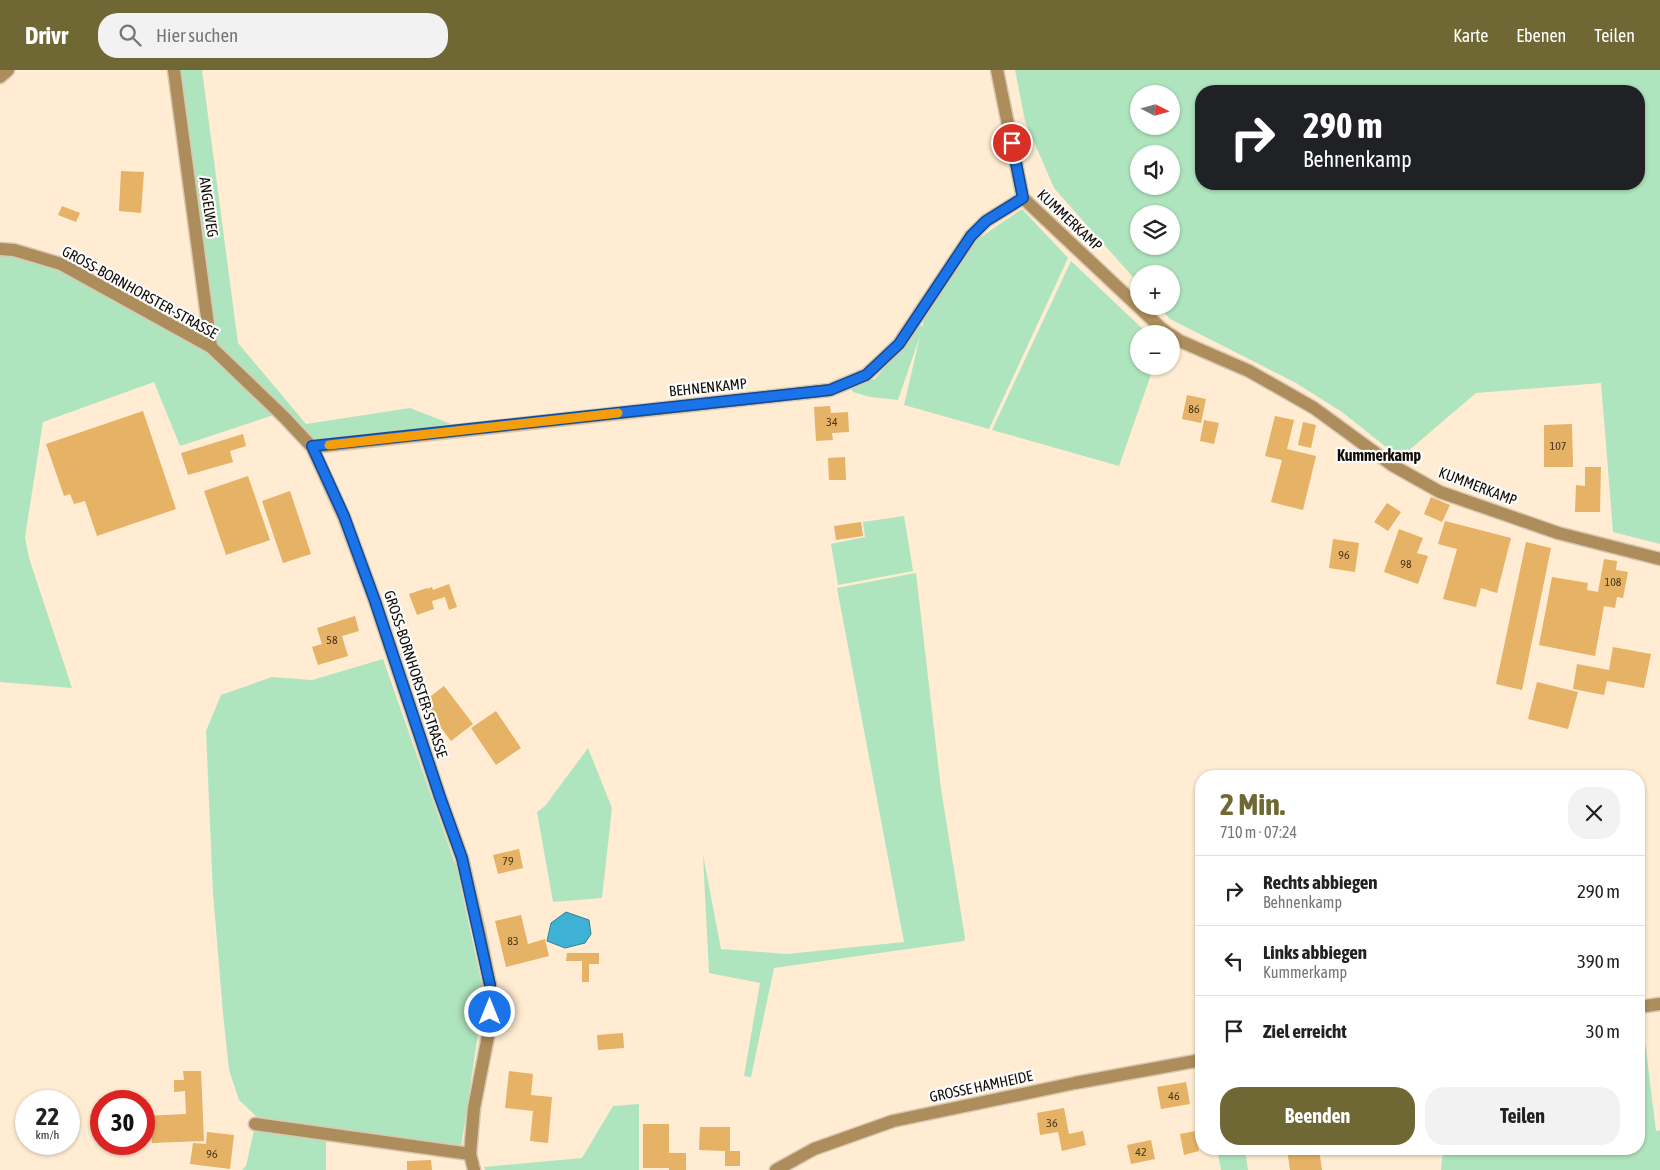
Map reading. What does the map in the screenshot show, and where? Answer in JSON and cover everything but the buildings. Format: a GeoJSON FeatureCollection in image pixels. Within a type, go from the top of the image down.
{"type":"FeatureCollection","features":[{"type":"Feature","properties":{"kind":"street"},"geometry":{"type":"LineString","coordinates":[[0,77],[8,70]]}},
{"type":"Feature","properties":{"kind":"street","name":"ANGELWEG"},"geometry":{"type":"LineString","coordinates":[[174,70],[211,347]]}},
{"type":"Feature","properties":{"kind":"street","name":"KUMMERKAMP"},"geometry":{"type":"LineString","coordinates":[[997,70],[1023,198],[1158,325]]}},
{"type":"Feature","properties":{"kind":"street","name":"BEHNENKAMP"},"geometry":{"type":"LineString","coordinates":[[312,446],[830,390],[866,375],[899,344],[971,236],[986,221],[1023,198]]}},
{"type":"Feature","properties":{"kind":"street","name":"GROSS-BORNHORSTER-STRASSE"},"geometry":{"type":"LineString","coordinates":[[0,249],[14,250],[61,264],[211,347],[312,446],[344,516],[375,601],[462,858],[480,936],[490,985],[490,1026],[474,1108],[470,1154],[474,1170]]}},
{"type":"Feature","properties":{"kind":"street","name":"KUMMERKAMP"},"geometry":{"type":"LineString","coordinates":[[1180,341],[1249,371],[1314,408],[1392,466],[1440,492],[1558,533],[1660,559]]}},
{"type":"Feature","properties":{"kind":"street"},"geometry":{"type":"LineString","coordinates":[[1645,1006],[1660,1004]]}},
{"type":"Feature","properties":{"kind":"street","name":"GROSSE HAMHEIDE"},"geometry":{"type":"LineString","coordinates":[[776,1170],[814,1148],[893,1121],[1195,1061]]}},
{"type":"Feature","properties":{"kind":"street"},"geometry":{"type":"LineString","coordinates":[[255,1124],[470,1154]]}},
{"type":"Feature","properties":{"kind":"green space"},"geometry":{"type":"Polygon","coordinates":[[[178,70],[202,70],[238,343],[306,424],[410,408],[451,424],[314,443],[216,347],[178,70]]]}},
{"type":"Feature","properties":{"kind":"green space"},"geometry":{"type":"Polygon","coordinates":[[[1015,70],[1660,70],[1660,544],[1613,532],[1601,383],[1476,393],[1400,458],[1342,412],[1296,383],[1170,319],[1166,315],[1180,315],[1180,265],[1130,265],[1130,274],[1054,188],[1025,121],[1015,70]]]}},
{"type":"Feature","properties":{"kind":"green space"},"geometry":{"type":"Polygon","coordinates":[[[1022,209],[1068,258],[989,429],[904,405],[920,336],[898,400],[870,397],[853,392],[850,387],[875,379],[901,348],[917,323],[922,327],[924,320],[975,241],[1022,209]]]}},
{"type":"Feature","properties":{"kind":"green space"},"geometry":{"type":"Polygon","coordinates":[[[0,256],[14,256],[63,272],[211,352],[274,415],[180,446],[154,382],[43,422],[25,537],[29,558],[72,688],[0,682],[0,256]]]}},
{"type":"Feature","properties":{"kind":"green space"},"geometry":{"type":"Polygon","coordinates":[[[1071,261],[1139,325],[1130,325],[1130,375],[1151,375],[1119,466],[992,430],[1071,261]]]}},
{"type":"Feature","properties":{"kind":"green space"},"geometry":{"type":"Polygon","coordinates":[[[904,516],[913,571],[838,585],[831,544],[865,537],[863,522],[904,516]]]}},
{"type":"Feature","properties":{"kind":"green space"},"geometry":{"type":"Polygon","coordinates":[[[916,573],[941,789],[964,941],[774,968],[751,1077],[744,1076],[760,983],[709,973],[703,855],[721,949],[787,954],[904,942],[837,588],[916,573]]]}},
{"type":"Feature","properties":{"kind":"green space"},"geometry":{"type":"Polygon","coordinates":[[[383,659],[457,869],[484,994],[461,1148],[257,1117],[239,1100],[229,1070],[213,893],[206,731],[221,695],[272,677],[312,680],[383,659]]]}},
{"type":"Feature","properties":{"kind":"green space"},"geometry":{"type":"Polygon","coordinates":[[[588,748],[612,808],[602,898],[553,902],[537,812],[545,806],[588,748]]]}},
{"type":"Feature","properties":{"kind":"green space"},"geometry":{"type":"Polygon","coordinates":[[[1645,1041],[1656,1131],[1660,1130],[1660,1170],[1441,1170],[1442,1155],[1645,1155],[1645,1041]]]}},
{"type":"Feature","properties":{"kind":"green space"},"geometry":{"type":"Polygon","coordinates":[[[639,1104],[639,1170],[485,1170],[484,1167],[582,1158],[613,1106],[639,1104]]]}},
{"type":"Feature","properties":{"kind":"green space"},"geometry":{"type":"Polygon","coordinates":[[[254,1130],[326,1140],[326,1170],[242,1170],[246,1166],[254,1130]]]}},
{"type":"Feature","properties":{"kind":"green space"},"geometry":{"type":"Polygon","coordinates":[[[1218,1155],[1246,1155],[1248,1170],[1221,1170],[1218,1155]]]}},
{"type":"Feature","properties":{"kind":"water"},"geometry":{"type":"Polygon","coordinates":[[[566,912],[589,920],[591,934],[585,943],[565,948],[547,941],[551,923],[566,912]]]}},
{"type":"Feature","properties":{"kind":"slow traffic"},"geometry":{"type":"LineString","coordinates":[[329,445],[618,413]]}},
{"type":"Feature","properties":{"kind":"district","name":"Kummerkamp"},"geometry":{"type":"Point","coordinates":[1379,455]}},
{"type":"Feature","properties":{"kind":"route"},"geometry":{"type":"LineString","coordinates":[[490,1012],[490,985],[462,858],[375,601],[344,516],[312,446],[830,390],[866,375],[899,344],[971,236],[986,221],[1023,198],[1012,143]]}}]}
